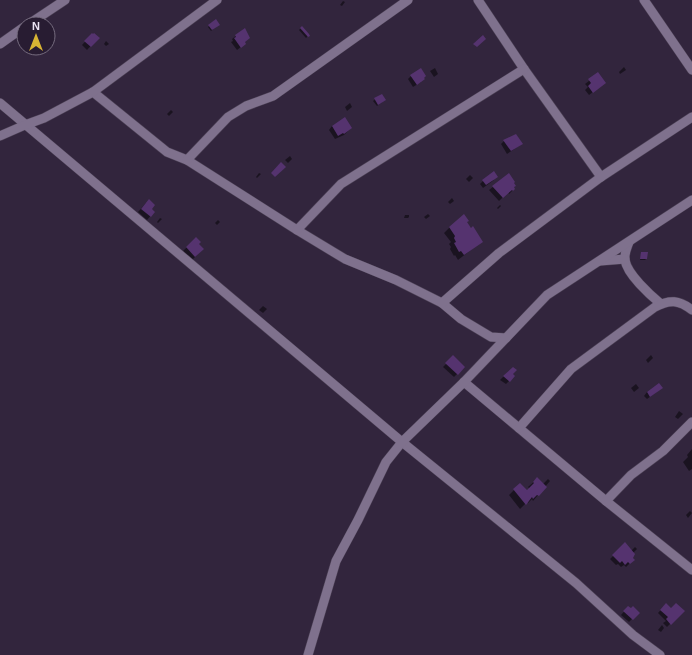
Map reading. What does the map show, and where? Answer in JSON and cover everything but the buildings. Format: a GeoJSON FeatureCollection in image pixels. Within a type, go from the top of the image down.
{"type":"FeatureCollection","features":[{"type":"Feature","properties":{"kind":"street"},"geometry":{"type":"LineString","coordinates":[[41,16],[65,0]]}},
{"type":"Feature","properties":{"kind":"street"},"geometry":{"type":"LineString","coordinates":[[0,136],[44,118],[93,92],[217,0]]}},
{"type":"Feature","properties":{"kind":"street"},"geometry":{"type":"LineString","coordinates":[[187,160],[228,117],[246,106],[273,96],[408,0]]}},
{"type":"Feature","properties":{"kind":"street"},"geometry":{"type":"LineString","coordinates":[[478,0],[524,69],[600,177]]}},
{"type":"Feature","properties":{"kind":"street"},"geometry":{"type":"LineString","coordinates":[[644,0],[692,70]]}},
{"type":"Feature","properties":{"kind":"street"},"geometry":{"type":"LineString","coordinates":[[0,44],[16,33]]}},
{"type":"Feature","properties":{"kind":"street"},"geometry":{"type":"LineString","coordinates":[[297,230],[341,184],[524,69]]}},
{"type":"Feature","properties":{"kind":"street"},"geometry":{"type":"LineString","coordinates":[[93,92],[167,152],[187,160],[345,259],[396,280],[442,303],[462,319],[491,337],[506,338]]}},
{"type":"Feature","properties":{"kind":"street"},"geometry":{"type":"LineString","coordinates":[[0,103],[24,125],[402,442],[576,582],[633,635],[660,655]]}},
{"type":"Feature","properties":{"kind":"street"},"geometry":{"type":"LineString","coordinates":[[442,303],[499,253],[600,177],[692,117]]}},
{"type":"Feature","properties":{"kind":"street"},"geometry":{"type":"LineString","coordinates":[[308,655],[336,562],[386,462],[402,442],[464,382],[547,295],[692,200]]}},
{"type":"Feature","properties":{"kind":"street"},"geometry":{"type":"LineString","coordinates":[[629,242],[625,254],[625,262],[631,273],[643,288],[661,304]]}},
{"type":"Feature","properties":{"kind":"street"},"geometry":{"type":"LineString","coordinates":[[599,261],[625,259]]}},
{"type":"Feature","properties":{"kind":"street"},"geometry":{"type":"LineString","coordinates":[[519,428],[571,369],[661,304],[680,302],[692,310]]}},
{"type":"Feature","properties":{"kind":"street"},"geometry":{"type":"LineString","coordinates":[[464,382],[606,501],[692,570]]}},
{"type":"Feature","properties":{"kind":"street"},"geometry":{"type":"LineString","coordinates":[[606,501],[631,474],[663,451],[692,422]]}}]}
